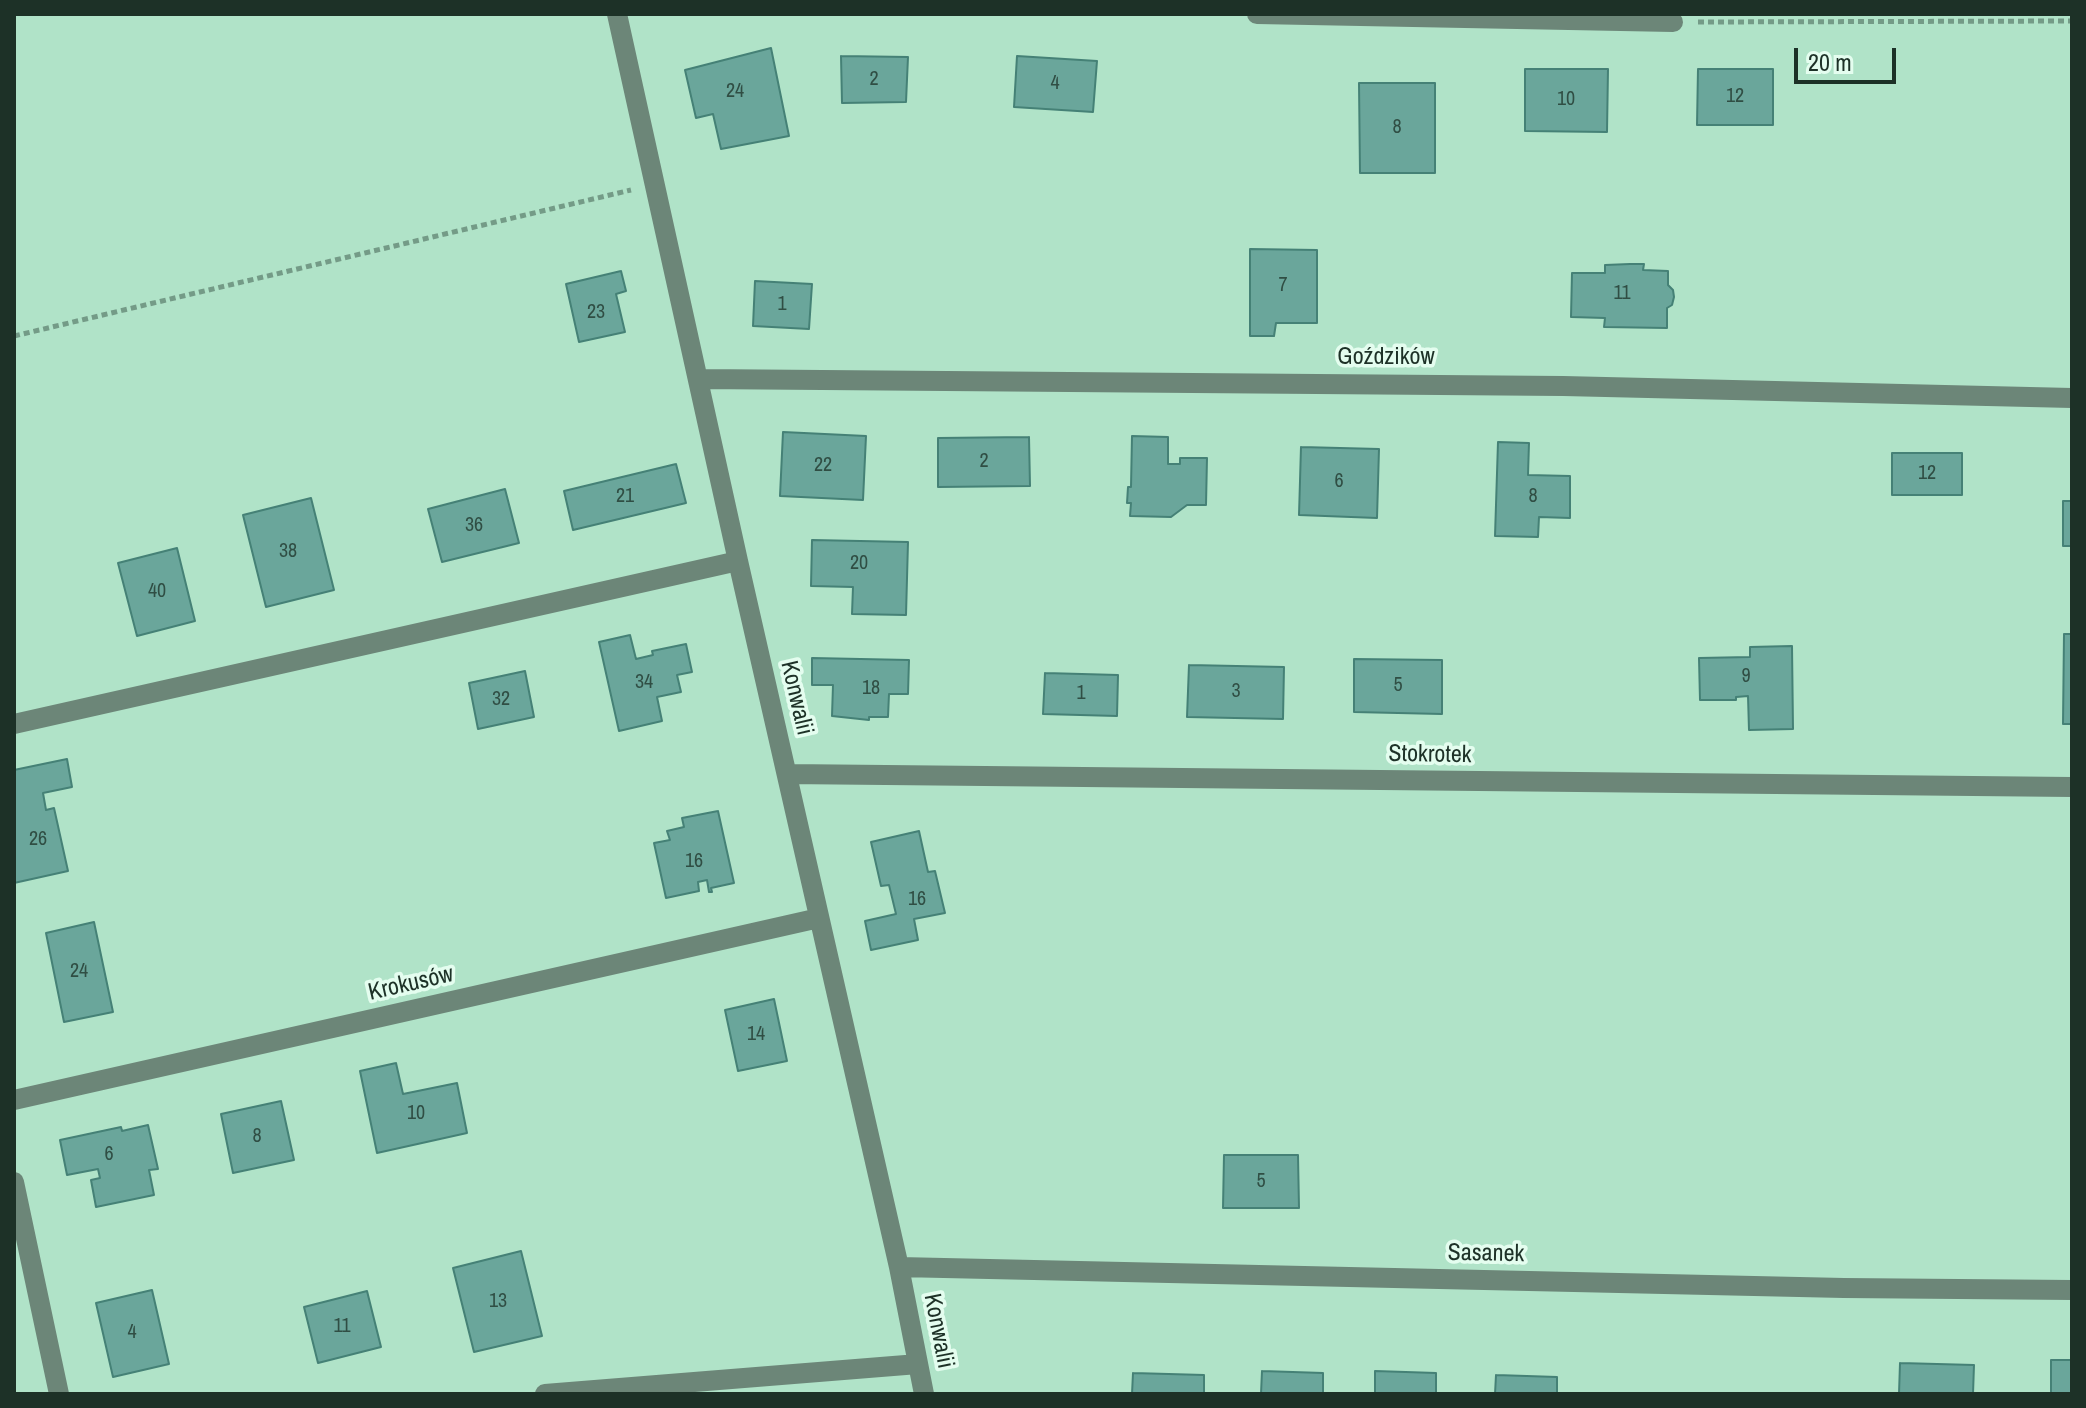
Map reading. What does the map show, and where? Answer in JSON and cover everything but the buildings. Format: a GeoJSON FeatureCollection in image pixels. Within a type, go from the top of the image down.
{"type":"FeatureCollection","features":[{"type":"Feature","properties":{"kind":"street","name":"Konwalii"},"geometry":{"type":"LineString","coordinates":[[617,14],[899,1267],[924,1394]]}},
{"type":"Feature","properties":{"kind":"street"},"geometry":{"type":"LineString","coordinates":[[1257,14],[1673,22]]}},
{"type":"Feature","properties":{"kind":"street","name":"Goździków"},"geometry":{"type":"LineString","coordinates":[[699,379],[1563,386],[2072,398]]}},
{"type":"Feature","properties":{"kind":"street"},"geometry":{"type":"LineString","coordinates":[[14,724],[738,561]]}},
{"type":"Feature","properties":{"kind":"street","name":"Stokrotek"},"geometry":{"type":"LineString","coordinates":[[787,774],[2072,787]]}},
{"type":"Feature","properties":{"kind":"street","name":"Krokusów"},"geometry":{"type":"LineString","coordinates":[[14,1100],[819,918]]}},
{"type":"Feature","properties":{"kind":"street"},"geometry":{"type":"LineString","coordinates":[[14,1182],[59,1394]]}},
{"type":"Feature","properties":{"kind":"street","name":"Sasanek"},"geometry":{"type":"LineString","coordinates":[[899,1267],[1844,1288],[2072,1290]]}},
{"type":"Feature","properties":{"kind":"street"},"geometry":{"type":"LineString","coordinates":[[545,1394],[918,1364]]}},
{"type":"Feature","properties":{"kind":"path"},"geometry":{"type":"LineString","coordinates":[[1673,22],[2072,21]]}},
{"type":"Feature","properties":{"kind":"path"},"geometry":{"type":"LineString","coordinates":[[14,336],[655,184]]}}]}
